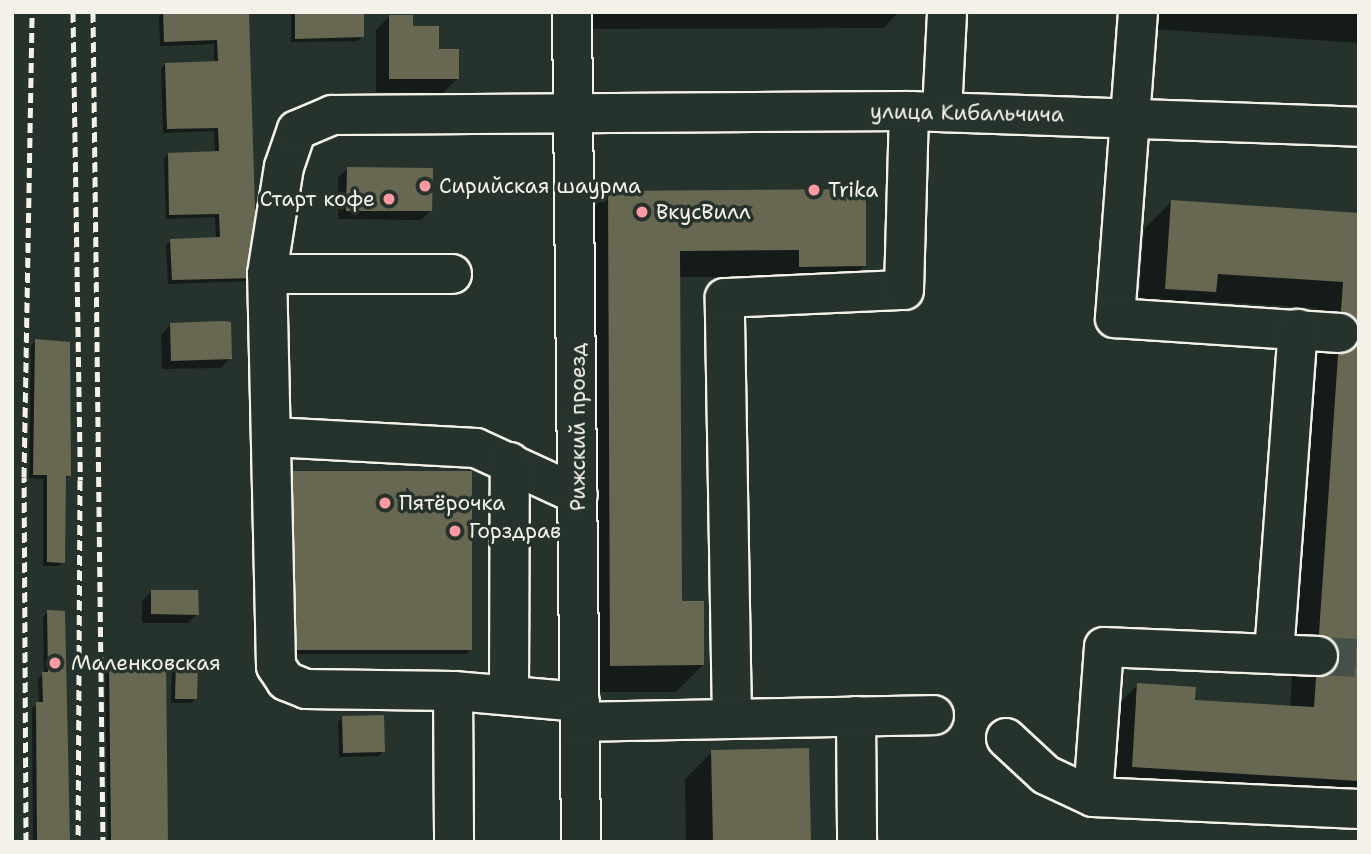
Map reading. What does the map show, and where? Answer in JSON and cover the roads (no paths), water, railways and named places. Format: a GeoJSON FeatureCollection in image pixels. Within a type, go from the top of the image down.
{"type":"FeatureCollection","features":[{"type":"Feature","properties":{"kind":"street","name":"Рижский проезд"},"geometry":{"type":"LineString","coordinates":[[572,12],[581,842]]}},
{"type":"Feature","properties":{"kind":"street"},"geometry":{"type":"LineString","coordinates":[[732,719],[725,298],[904,290],[925,111],[947,12]]}},
{"type":"Feature","properties":{"kind":"street"},"geometry":{"type":"LineString","coordinates":[[1138,12],[1128,116],[1115,318],[1340,333]]}},
{"type":"Feature","properties":{"kind":"street","name":"улица Кибальчича"},"geometry":{"type":"LineString","coordinates":[[267,274],[284,167],[297,130],[332,115],[574,116],[925,111],[1128,116],[1359,127]]}},
{"type":"Feature","properties":{"kind":"street"},"geometry":{"type":"LineString","coordinates":[[452,274],[267,274],[273,437],[276,666],[286,681],[306,689],[509,694],[580,712],[732,719],[934,715]]}},
{"type":"Feature","properties":{"kind":"street"},"geometry":{"type":"LineString","coordinates":[[1274,654],[1297,330]]}},
{"type":"Feature","properties":{"kind":"street"},"geometry":{"type":"LineString","coordinates":[[273,437],[476,448],[578,495]]}},
{"type":"Feature","properties":{"kind":"street"},"geometry":{"type":"LineString","coordinates":[[509,694],[510,462]]}},
{"type":"Feature","properties":{"kind":"street"},"geometry":{"type":"LineString","coordinates":[[1093,797],[1104,647],[1318,656]]}},
{"type":"Feature","properties":{"kind":"street"},"geometry":{"type":"LineString","coordinates":[[453,691],[454,842]]}},
{"type":"Feature","properties":{"kind":"street"},"geometry":{"type":"LineString","coordinates":[[856,716],[857,842]]}},
{"type":"Feature","properties":{"kind":"street"},"geometry":{"type":"LineString","coordinates":[[1006,738],[1046,775],[1093,797],[1359,809]]}},
{"type":"Feature","properties":{"kind":"tunnel"},"geometry":{"type":"LineString","coordinates":[[1318,656],[1359,658]]}},
{"type":"Feature","properties":{"kind":"railway"},"geometry":{"type":"LineString","coordinates":[[26,842],[24,477],[32,12]]}},
{"type":"Feature","properties":{"kind":"railway"},"geometry":{"type":"LineString","coordinates":[[73,12],[80,480],[78,842]]}},
{"type":"Feature","properties":{"kind":"railway"},"geometry":{"type":"LineString","coordinates":[[93,12],[103,842]]}},
{"type":"Feature","properties":{"kind":"place","name":"Сирийская шаурма"},"geometry":{"type":"Point","coordinates":[425,186]}},
{"type":"Feature","properties":{"kind":"place","name":"Trika"},"geometry":{"type":"Point","coordinates":[814,190]}},
{"type":"Feature","properties":{"kind":"place","name":"Старт кофе"},"geometry":{"type":"Point","coordinates":[389,199]}},
{"type":"Feature","properties":{"kind":"place","name":"ВкусВилл"},"geometry":{"type":"Point","coordinates":[642,212]}},
{"type":"Feature","properties":{"kind":"place","name":"Пятёрочка"},"geometry":{"type":"Point","coordinates":[385,503]}},
{"type":"Feature","properties":{"kind":"place","name":"Горздрав"},"geometry":{"type":"Point","coordinates":[455,531]}},
{"type":"Feature","properties":{"kind":"place","name":"Маленковская"},"geometry":{"type":"Point","coordinates":[55,663]}}]}
